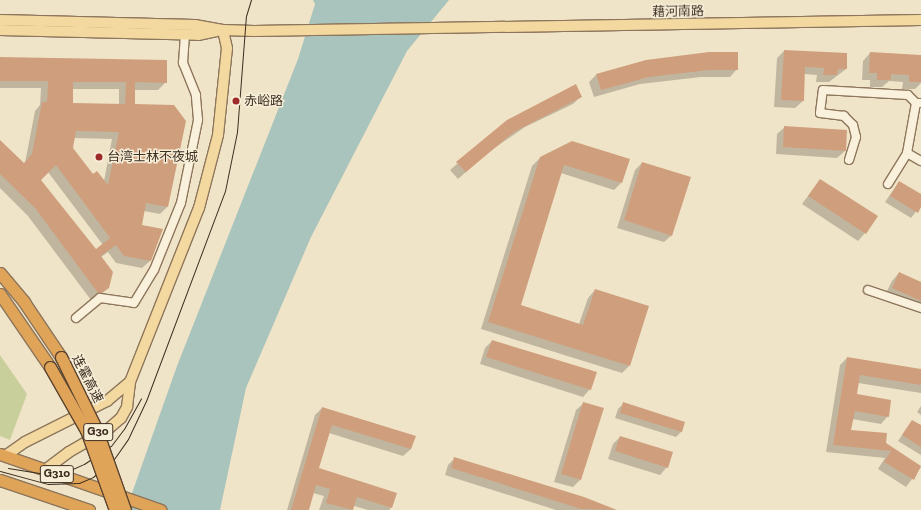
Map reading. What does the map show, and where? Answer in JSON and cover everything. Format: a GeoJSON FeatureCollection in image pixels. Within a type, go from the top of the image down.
{"type":"FeatureCollection","features":[{"type":"Feature","properties":{"kind":"highway","name":"连霍高速"},"geometry":{"type":"LineString","coordinates":[[0,273],[24,302],[61,357],[96,428],[125,510]]}},
{"type":"Feature","properties":{"kind":"highway","name":"连霍高速"},"geometry":{"type":"LineString","coordinates":[[0,294],[50,367],[86,430],[115,510]]}},
{"type":"Feature","properties":{"kind":"highway","name":"G310"},"geometry":{"type":"LineString","coordinates":[[3,455],[161,510]]}},
{"type":"Feature","properties":{"kind":"highway","name":"G310"},"geometry":{"type":"LineString","coordinates":[[0,480],[89,510]]}},
{"type":"Feature","properties":{"kind":"main road"},"geometry":{"type":"LineString","coordinates":[[0,20],[196,25],[223,30]]}},
{"type":"Feature","properties":{"kind":"main road","name":"藉河南路"},"geometry":{"type":"LineString","coordinates":[[223,30],[254,31],[921,20]]}},
{"type":"Feature","properties":{"kind":"main road"},"geometry":{"type":"LineString","coordinates":[[0,30],[185,35],[223,30]]}},
{"type":"Feature","properties":{"kind":"main road"},"geometry":{"type":"LineString","coordinates":[[45,470],[69,452],[107,430],[121,418],[127,407],[130,382],[199,208],[218,135],[227,48],[223,30]]}},
{"type":"Feature","properties":{"kind":"main road"},"geometry":{"type":"LineString","coordinates":[[3,455],[25,442],[106,401],[130,382]]}},
{"type":"Feature","properties":{"kind":"street"},"geometry":{"type":"LineString","coordinates":[[76,318],[100,298],[134,303],[154,270],[181,203],[198,120],[196,95],[183,63],[185,35]]}},
{"type":"Feature","properties":{"kind":"street"},"geometry":{"type":"LineString","coordinates":[[849,160],[856,137],[853,125],[844,116],[820,113],[823,90],[908,94],[918,103],[907,152],[888,184]]}},
{"type":"Feature","properties":{"kind":"street"},"geometry":{"type":"LineString","coordinates":[[907,152],[921,162]]}},
{"type":"Feature","properties":{"kind":"street"},"geometry":{"type":"LineString","coordinates":[[868,290],[921,308]]}},
{"type":"Feature","properties":{"kind":"green space"},"geometry":{"type":"Polygon","coordinates":[[[0,355],[27,394],[10,440],[0,436],[0,355]]]}},
{"type":"Feature","properties":{"kind":"water"},"geometry":{"type":"Polygon","coordinates":[[[313,0],[449,0],[407,51],[311,237],[246,388],[220,510],[126,510],[177,366],[298,59],[315,4],[313,0]]]}},
{"type":"Feature","properties":{"kind":"building"},"geometry":{"type":"Polygon","coordinates":[[[784,50],[847,53],[847,69],[838,69],[837,75],[823,75],[824,68],[805,67],[804,101],[781,100],[784,50]]]}},
{"type":"Feature","properties":{"kind":"building"},"geometry":{"type":"Polygon","coordinates":[[[709,52],[738,52],[738,70],[709,70],[649,77],[601,90],[596,74],[646,60],[709,52]]]}},
{"type":"Feature","properties":{"kind":"building"},"geometry":{"type":"Polygon","coordinates":[[[870,52],[921,55],[921,82],[909,82],[909,75],[891,74],[891,80],[877,80],[877,73],[869,73],[870,52]]]}},
{"type":"Feature","properties":{"kind":"building"},"geometry":{"type":"Polygon","coordinates":[[[0,57],[167,60],[167,83],[135,82],[135,104],[174,105],[186,121],[168,207],[146,203],[142,225],[163,229],[151,261],[124,256],[116,245],[101,256],[113,272],[109,288],[102,293],[98,293],[35,208],[0,174],[0,140],[24,163],[32,154],[42,102],[47,102],[48,81],[0,81],[0,57]],[[73,82],[73,103],[125,104],[126,82],[73,82]],[[76,131],[73,148],[93,174],[97,171],[108,185],[119,132],[76,131]],[[56,165],[41,180],[96,249],[110,238],[56,165]]]}},
{"type":"Feature","properties":{"kind":"building"},"geometry":{"type":"Polygon","coordinates":[[[576,84],[582,97],[514,132],[466,172],[456,162],[507,120],[576,84]]]}},
{"type":"Feature","properties":{"kind":"building"},"geometry":{"type":"Polygon","coordinates":[[[784,126],[847,130],[846,151],[783,147],[784,126]]]}},
{"type":"Feature","properties":{"kind":"building"},"geometry":{"type":"Polygon","coordinates":[[[572,141],[630,159],[622,183],[564,165],[521,305],[583,325],[595,289],[649,306],[630,366],[488,322],[540,157],[572,141]]]}},
{"type":"Feature","properties":{"kind":"building"},"geometry":{"type":"Polygon","coordinates":[[[642,162],[691,177],[672,236],[624,220],[642,162]]]}},
{"type":"Feature","properties":{"kind":"building"},"geometry":{"type":"Polygon","coordinates":[[[820,179],[878,216],[866,234],[808,196],[820,179]]]}},
{"type":"Feature","properties":{"kind":"building"},"geometry":{"type":"Polygon","coordinates":[[[899,181],[921,194],[921,207],[918,213],[890,196],[899,181]]]}},
{"type":"Feature","properties":{"kind":"building"},"geometry":{"type":"Polygon","coordinates":[[[899,272],[921,282],[921,301],[892,288],[899,272]]]}},
{"type":"Feature","properties":{"kind":"building"},"geometry":{"type":"Polygon","coordinates":[[[492,340],[597,372],[591,390],[486,357],[492,340]]]}},
{"type":"Feature","properties":{"kind":"building"},"geometry":{"type":"Polygon","coordinates":[[[847,357],[921,369],[921,385],[860,375],[857,394],[891,400],[889,417],[855,411],[851,430],[887,433],[886,443],[921,466],[914,480],[884,462],[891,451],[833,445],[847,357]]]}},
{"type":"Feature","properties":{"kind":"building"},"geometry":{"type":"Polygon","coordinates":[[[583,402],[604,408],[581,480],[561,474],[583,402]]]}},
{"type":"Feature","properties":{"kind":"building"},"geometry":{"type":"Polygon","coordinates":[[[623,402],[685,422],[682,432],[620,413],[623,402]]]}},
{"type":"Feature","properties":{"kind":"building"},"geometry":{"type":"Polygon","coordinates":[[[322,407],[416,436],[411,449],[332,425],[319,468],[397,493],[392,508],[357,497],[353,510],[326,503],[330,489],[316,485],[309,510],[291,510],[322,407]]]}},
{"type":"Feature","properties":{"kind":"building"},"geometry":{"type":"Polygon","coordinates":[[[912,420],[921,425],[921,447],[902,435],[912,420]]]}},
{"type":"Feature","properties":{"kind":"building"},"geometry":{"type":"Polygon","coordinates":[[[620,436],[673,452],[668,468],[615,451],[620,436]]]}},
{"type":"Feature","properties":{"kind":"building"},"geometry":{"type":"Polygon","coordinates":[[[454,457],[584,497],[617,510],[581,509],[451,468],[454,457]]]}},
{"type":"Feature","properties":{"kind":"tram line"},"geometry":{"type":"LineString","coordinates":[[0,471],[48,484],[79,483],[93,477],[114,459],[128,439],[146,401],[225,191],[237,132],[246,16],[251,0]]}},
{"type":"Feature","properties":{"kind":"tram line"},"geometry":{"type":"LineString","coordinates":[[8,468],[44,474],[68,471],[84,464],[111,446],[124,429],[141,398]]}},
{"type":"Feature","properties":{"kind":"place","name":"赤峪路"},"geometry":{"type":"Point","coordinates":[236,101]}},
{"type":"Feature","properties":{"kind":"place","name":"台湾士林不夜城"},"geometry":{"type":"Point","coordinates":[99,157]}}]}
